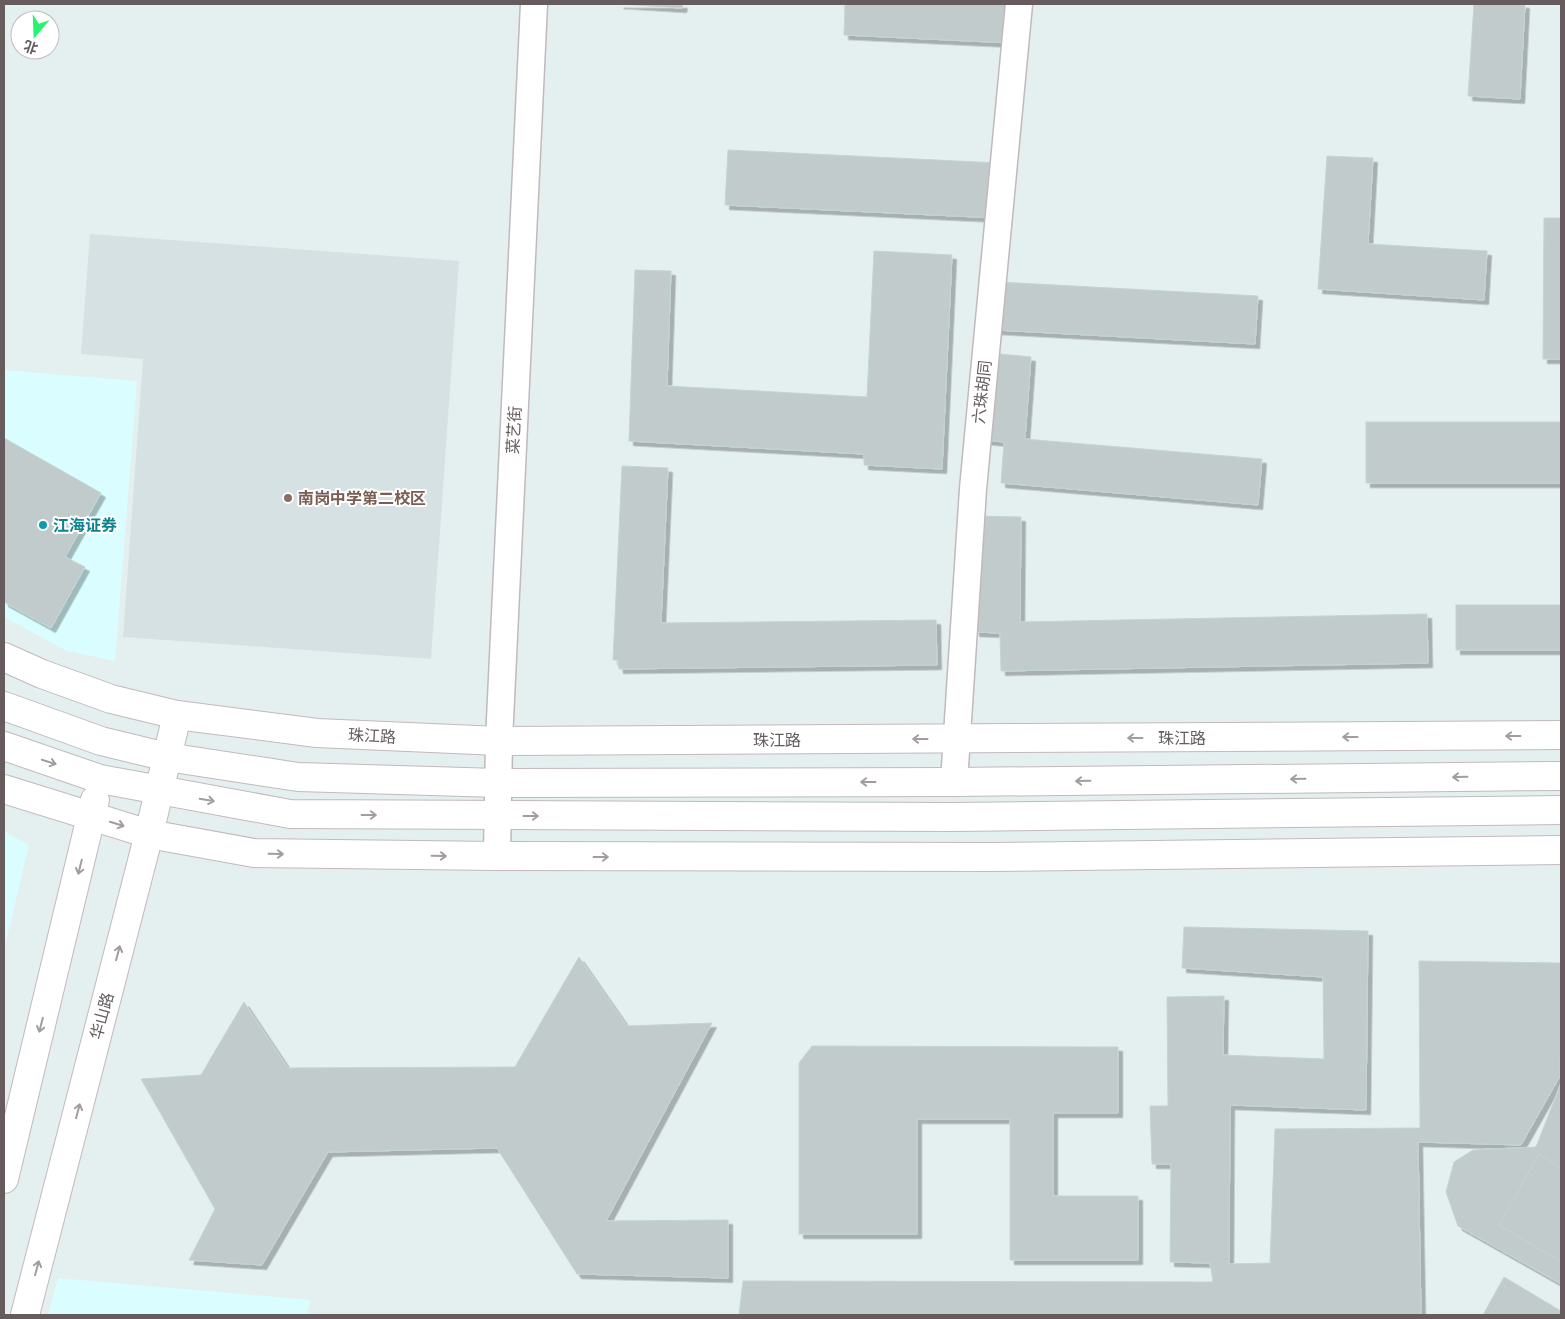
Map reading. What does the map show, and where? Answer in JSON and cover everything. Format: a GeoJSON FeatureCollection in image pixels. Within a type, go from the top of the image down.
{"type":"FeatureCollection","features":[{"type":"Feature","properties":{"kind":"main road","name":"珠江路"},"geometry":{"type":"LineString","coordinates":[[4,657],[42,674],[116,700],[177,715],[317,733],[499,741],[1561,735]]}},
{"type":"Feature","properties":{"kind":"main road"},"geometry":{"type":"LineString","coordinates":[[4,1179],[92,817],[116,700]]}},
{"type":"Feature","properties":{"kind":"main road"},"geometry":{"type":"LineString","coordinates":[[4,706],[108,742],[167,757],[298,777],[498,783],[954,782],[1561,776]]}},
{"type":"Feature","properties":{"kind":"main road","name":"华山路"},"geometry":{"type":"LineString","coordinates":[[25,1315],[149,834],[177,715]]}},
{"type":"Feature","properties":{"kind":"main road"},"geometry":{"type":"LineString","coordinates":[[4,746],[100,779],[290,814],[953,816],[1561,810]]}},
{"type":"Feature","properties":{"kind":"main road"},"geometry":{"type":"LineString","coordinates":[[4,789],[149,834],[254,853],[497,856],[990,857],[1561,850]]}},
{"type":"Feature","properties":{"kind":"street","name":"菜艺街"},"geometry":{"type":"LineString","coordinates":[[497,856],[499,741],[534,4]]}},
{"type":"Feature","properties":{"kind":"street","name":"六珠胡同"},"geometry":{"type":"LineString","coordinates":[[954,782],[973,489],[1020,4]]}},
{"type":"Feature","properties":{"kind":"shaded area","name":"南岗中学第二校区"},"geometry":{"type":"Polygon","coordinates":[[[90,234],[459,261],[431,659],[123,637],[143,359],[81,354],[90,234]]]}},
{"type":"Feature","properties":{"kind":"shaded area"},"geometry":{"type":"Polygon","coordinates":[[[4,370],[137,381],[115,661],[67,651],[4,617],[4,370]]]}},
{"type":"Feature","properties":{"kind":"shaded area"},"geometry":{"type":"Polygon","coordinates":[[[4,831],[29,845],[4,950],[4,831]]]}},
{"type":"Feature","properties":{"kind":"shaded area"},"geometry":{"type":"Polygon","coordinates":[[[58,1278],[311,1300],[307,1315],[48,1315],[58,1278]]]}},
{"type":"Feature","properties":{"kind":"building"},"geometry":{"type":"Polygon","coordinates":[[[619,4],[683,4],[682,8],[619,4]]]}},
{"type":"Feature","properties":{"kind":"building"},"geometry":{"type":"Polygon","coordinates":[[[845,4],[1013,4],[1011,43],[844,35],[845,4]]]}},
{"type":"Feature","properties":{"kind":"building"},"geometry":{"type":"Polygon","coordinates":[[[1474,4],[1525,4],[1520,99],[1468,96],[1474,4]]]}},
{"type":"Feature","properties":{"kind":"building"},"geometry":{"type":"Polygon","coordinates":[[[728,150],[999,163],[997,218],[725,205],[728,150]]]}},
{"type":"Feature","properties":{"kind":"building"},"geometry":{"type":"Polygon","coordinates":[[[1327,156],[1373,158],[1368,244],[1487,251],[1484,300],[1318,289],[1327,156]]]}},
{"type":"Feature","properties":{"kind":"building"},"geometry":{"type":"Polygon","coordinates":[[[1544,218],[1561,218],[1561,359],[1543,359],[1544,218]]]}},
{"type":"Feature","properties":{"kind":"building"},"geometry":{"type":"Polygon","coordinates":[[[874,251],[952,255],[942,469],[864,465],[864,454],[629,441],[635,270],[671,271],[667,386],[867,397],[874,251]]]}},
{"type":"Feature","properties":{"kind":"building"},"geometry":{"type":"Polygon","coordinates":[[[999,282],[1258,296],[1255,344],[996,330],[999,282]]]}},
{"type":"Feature","properties":{"kind":"building"},"geometry":{"type":"Polygon","coordinates":[[[990,353],[1031,357],[1025,439],[1262,459],[1258,505],[1001,483],[1004,442],[983,440],[990,353]]]}},
{"type":"Feature","properties":{"kind":"building"},"geometry":{"type":"Polygon","coordinates":[[[1366,422],[1561,422],[1561,483],[1366,483],[1366,422]]]}},
{"type":"Feature","properties":{"kind":"building","name":"江海证券"},"geometry":{"type":"Polygon","coordinates":[[[4,438],[101,493],[65,557],[85,567],[51,628],[4,602],[4,438]]]}},
{"type":"Feature","properties":{"kind":"building"},"geometry":{"type":"Polygon","coordinates":[[[622,466],[668,468],[661,623],[936,620],[937,665],[619,669],[618,660],[613,660],[622,466]]]}},
{"type":"Feature","properties":{"kind":"building"},"geometry":{"type":"Polygon","coordinates":[[[976,516],[1021,517],[1020,622],[1427,614],[1428,663],[1001,671],[1000,633],[975,632],[976,516]]]}},
{"type":"Feature","properties":{"kind":"building"},"geometry":{"type":"Polygon","coordinates":[[[1456,605],[1561,605],[1561,650],[1456,650],[1456,605]]]}},
{"type":"Feature","properties":{"kind":"building"},"geometry":{"type":"Polygon","coordinates":[[[1184,927],[1368,931],[1366,1110],[1230,1105],[1229,1264],[1270,1263],[1275,1129],[1420,1128],[1419,961],[1561,963],[1560,1076],[1521,1145],[1418,1142],[1421,1315],[739,1315],[743,1281],[1213,1282],[1210,1263],[1170,1262],[1171,1164],[1152,1164],[1150,1106],[1168,1106],[1167,997],[1224,996],[1223,1055],[1324,1059],[1323,977],[1182,968],[1184,927]]]}},
{"type":"Feature","properties":{"kind":"building"},"geometry":{"type":"Polygon","coordinates":[[[579,957],[627,1026],[712,1023],[606,1221],[728,1220],[728,1278],[577,1274],[497,1148],[328,1152],[262,1265],[189,1260],[215,1209],[141,1079],[201,1075],[244,1002],[288,1068],[515,1067],[579,957]]]}},
{"type":"Feature","properties":{"kind":"building"},"geometry":{"type":"Polygon","coordinates":[[[812,1046],[1118,1047],[1118,1113],[1053,1113],[1053,1196],[1138,1196],[1138,1260],[1010,1260],[1010,1119],[917,1119],[917,1234],[799,1234],[799,1063],[812,1046]]]}},
{"type":"Feature","properties":{"kind":"building"},"geometry":{"type":"Polygon","coordinates":[[[1561,1083],[1561,1284],[1458,1226],[1446,1192],[1454,1162],[1473,1150],[1536,1147],[1561,1083]]]}},
{"type":"Feature","properties":{"kind":"building"},"geometry":{"type":"Polygon","coordinates":[[[1539,1154],[1561,1168],[1561,1262],[1499,1225],[1539,1154]]]}},
{"type":"Feature","properties":{"kind":"building"},"geometry":{"type":"Polygon","coordinates":[[[1504,1277],[1561,1311],[1561,1315],[1483,1315],[1504,1277]]]}},
{"type":"Feature","properties":{"kind":"place","name":"南岗中学第二校区"},"geometry":{"type":"Point","coordinates":[288,498]}},
{"type":"Feature","properties":{"kind":"place","name":"江海证券"},"geometry":{"type":"Point","coordinates":[43,525]}}]}
